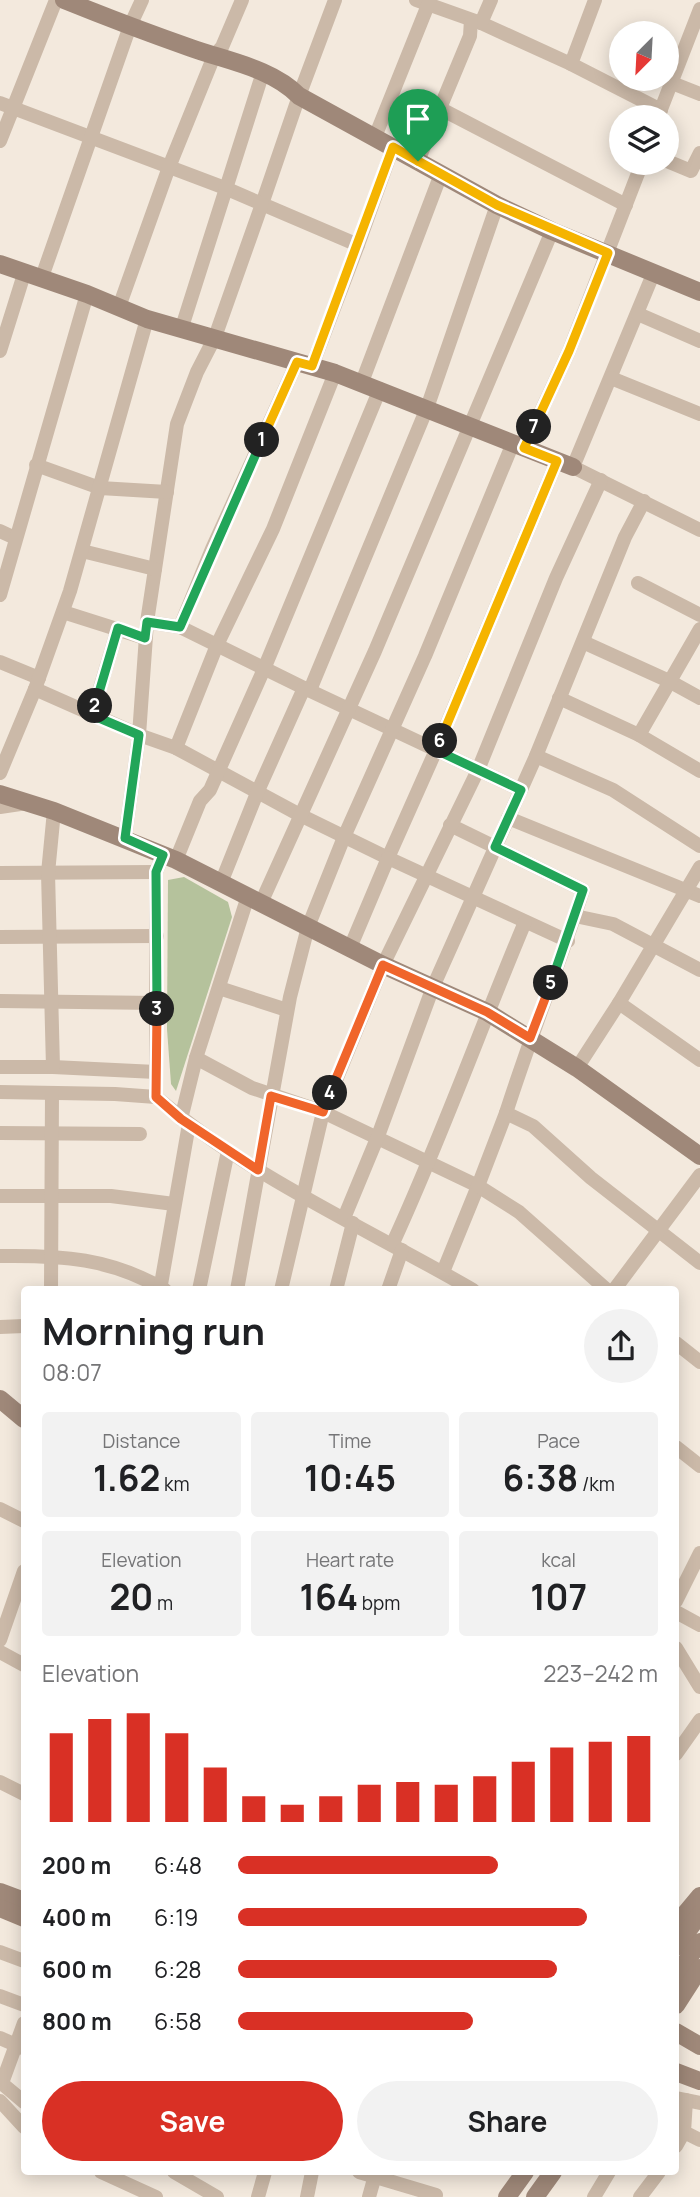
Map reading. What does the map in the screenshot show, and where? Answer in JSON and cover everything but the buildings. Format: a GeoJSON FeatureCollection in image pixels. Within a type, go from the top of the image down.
{"type":"FeatureCollection","features":[{"type":"Feature","properties":{"kind":"street"},"geometry":{"type":"LineString","coordinates":[[0,141],[6,105],[56,0]]}},
{"type":"Feature","properties":{"kind":"street"},"geometry":{"type":"LineString","coordinates":[[64,0],[287,83],[299,96],[497,205],[552,231],[700,292]]}},
{"type":"Feature","properties":{"kind":"street"},"geometry":{"type":"LineString","coordinates":[[43,277],[130,26],[142,0]]}},
{"type":"Feature","properties":{"kind":"street"},"geometry":{"type":"LineString","coordinates":[[119,307],[169,167],[214,56],[222,47],[242,0]]}},
{"type":"Feature","properties":{"kind":"street"},"geometry":{"type":"LineString","coordinates":[[125,838],[139,735],[146,630],[177,424],[197,372],[215,337],[335,0]]}},
{"type":"Feature","properties":{"kind":"street"},"geometry":{"type":"LineString","coordinates":[[418,161],[476,21],[491,0]]}},
{"type":"Feature","properties":{"kind":"street"},"geometry":{"type":"LineString","coordinates":[[571,64],[595,0]]}},
{"type":"Feature","properties":{"kind":"street"},"geometry":{"type":"LineString","coordinates":[[376,137],[425,1],[571,64],[645,105]]}},
{"type":"Feature","properties":{"kind":"street"},"geometry":{"type":"LineString","coordinates":[[679,64],[698,18]]}},
{"type":"Feature","properties":{"kind":"street"},"geometry":{"type":"LineString","coordinates":[[182,327],[263,72]]}},
{"type":"Feature","properties":{"kind":"street"},"geometry":{"type":"LineString","coordinates":[[679,86],[700,94]]}},
{"type":"Feature","properties":{"kind":"street"},"geometry":{"type":"LineString","coordinates":[[6,105],[225,188],[358,245]]}},
{"type":"Feature","properties":{"kind":"street"},"geometry":{"type":"LineString","coordinates":[[441,109],[626,205]]}},
{"type":"Feature","properties":{"kind":"street"},"geometry":{"type":"LineString","coordinates":[[180,627],[212,549],[305,364],[358,245],[393,147]]}},
{"type":"Feature","properties":{"kind":"street"},"geometry":{"type":"LineString","coordinates":[[679,166],[696,173],[700,153]]}},
{"type":"Feature","properties":{"kind":"street"},"geometry":{"type":"LineString","coordinates":[[362,383],[442,174]]}},
{"type":"Feature","properties":{"kind":"street"},"geometry":{"type":"LineString","coordinates":[[238,1286],[287,1010],[308,927],[344,837],[519,445],[569,351],[637,175]]}},
{"type":"Feature","properties":{"kind":"street"},"geometry":{"type":"LineString","coordinates":[[221,883],[257,793],[307,689],[427,408],[497,205]]}},
{"type":"Feature","properties":{"kind":"street"},"geometry":{"type":"LineString","coordinates":[[162,1286],[196,1058],[219,988],[254,900],[300,815],[350,708],[552,231]]}},
{"type":"Feature","properties":{"kind":"street"},"geometry":{"type":"LineString","coordinates":[[0,264],[43,277],[147,319],[182,327],[380,389],[565,464],[700,530]]}},
{"type":"Feature","properties":{"kind":"street"},"geometry":{"type":"LineString","coordinates":[[0,351],[25,271]]}},
{"type":"Feature","properties":{"kind":"street"},"geometry":{"type":"LineString","coordinates":[[350,948],[387,858],[565,464],[611,378],[654,272]]}},
{"type":"Feature","properties":{"kind":"street"},"geometry":{"type":"LineString","coordinates":[[0,594],[87,294]]}},
{"type":"Feature","properties":{"kind":"street"},"geometry":{"type":"LineString","coordinates":[[638,314],[700,341]]}},
{"type":"Feature","properties":{"kind":"street"},"geometry":{"type":"LineString","coordinates":[[0,773],[63,612],[147,319]]}},
{"type":"Feature","properties":{"kind":"street"},"geometry":{"type":"LineString","coordinates":[[176,748],[217,645],[273,529],[335,373]]}},
{"type":"Feature","properties":{"kind":"street"},"geometry":{"type":"LineString","coordinates":[[611,378],[700,414]]}},
{"type":"Feature","properties":{"kind":"street"},"geometry":{"type":"LineString","coordinates":[[156,1097],[157,936],[165,862],[200,801],[210,790],[264,669],[380,389]]}},
{"type":"Feature","properties":{"kind":"street"},"geometry":{"type":"LineString","coordinates":[[36,465],[100,488],[167,492]]}},
{"type":"Feature","properties":{"kind":"street"},"geometry":{"type":"LineString","coordinates":[[282,1286],[323,1112],[383,965],[478,770],[556,578],[601,480]]}},
{"type":"Feature","properties":{"kind":"street"},"geometry":{"type":"LineString","coordinates":[[337,1286],[348,1221],[433,987],[536,756],[625,537],[644,501]]}},
{"type":"Feature","properties":{"kind":"street"},"geometry":{"type":"LineString","coordinates":[[0,531],[15,538]]}},
{"type":"Feature","properties":{"kind":"street"},"geometry":{"type":"LineString","coordinates":[[82,551],[155,569]]}},
{"type":"Feature","properties":{"kind":"street"},"geometry":{"type":"LineString","coordinates":[[638,583],[700,615]]}},
{"type":"Feature","properties":{"kind":"street"},"geometry":{"type":"LineString","coordinates":[[63,612],[118,628],[146,630],[180,627],[521,790]]}},
{"type":"Feature","properties":{"kind":"street"},"geometry":{"type":"LineString","coordinates":[[92,715],[118,628]]}},
{"type":"Feature","properties":{"kind":"street"},"geometry":{"type":"LineString","coordinates":[[639,735],[700,629]]}},
{"type":"Feature","properties":{"kind":"street"},"geometry":{"type":"LineString","coordinates":[[583,642],[700,698]]}},
{"type":"Feature","properties":{"kind":"street"},"geometry":{"type":"LineString","coordinates":[[0,662],[92,715],[176,748],[344,837],[568,941]]}},
{"type":"Feature","properties":{"kind":"street"},"geometry":{"type":"LineString","coordinates":[[559,698],[639,735],[700,771]]}},
{"type":"Feature","properties":{"kind":"street"},"geometry":{"type":"LineString","coordinates":[[536,756],[612,790],[700,846]]}},
{"type":"Feature","properties":{"kind":"street"},"geometry":{"type":"LineString","coordinates":[[0,794],[32,803],[125,838],[165,862],[221,883],[383,965],[487,1012],[577,1068],[700,1156]]}},
{"type":"Feature","properties":{"kind":"street"},"geometry":{"type":"LineString","coordinates":[[0,807],[32,803]]}},
{"type":"Feature","properties":{"kind":"street"},"geometry":{"type":"LineString","coordinates":[[53,1067],[48,873],[54,811]]}},
{"type":"Feature","properties":{"kind":"street"},"geometry":{"type":"LineString","coordinates":[[508,818],[694,893]]}},
{"type":"Feature","properties":{"kind":"street"},"geometry":{"type":"LineString","coordinates":[[445,1279],[506,1113],[530,1038],[568,941],[583,890],[450,825]]}},
{"type":"Feature","properties":{"kind":"street"},"geometry":{"type":"LineString","coordinates":[[0,873],[48,873],[165,862]]}},
{"type":"Feature","properties":{"kind":"street"},"geometry":{"type":"LineString","coordinates":[[577,1068],[654,946],[694,893],[700,867]]}},
{"type":"Feature","properties":{"kind":"street"},"geometry":{"type":"LineString","coordinates":[[575,916],[613,925],[700,970]]}},
{"type":"Feature","properties":{"kind":"street"},"geometry":{"type":"LineString","coordinates":[[389,1286],[397,1248],[487,1012],[525,922]]}},
{"type":"Feature","properties":{"kind":"street"},"geometry":{"type":"LineString","coordinates":[[0,937],[157,936]]}},
{"type":"Feature","properties":{"kind":"street"},"geometry":{"type":"LineString","coordinates":[[219,988],[287,1010]]}},
{"type":"Feature","properties":{"kind":"street"},"geometry":{"type":"LineString","coordinates":[[0,1001],[157,1003]]}},
{"type":"Feature","properties":{"kind":"street"},"geometry":{"type":"LineString","coordinates":[[619,1003],[700,1060]]}},
{"type":"Feature","properties":{"kind":"street"},"geometry":{"type":"LineString","coordinates":[[196,1058],[271,1096],[323,1112],[377,1136],[478,1186],[519,1212],[602,1286]]}},
{"type":"Feature","properties":{"kind":"street"},"geometry":{"type":"LineString","coordinates":[[0,1067],[156,1072]]}},
{"type":"Feature","properties":{"kind":"street"},"geometry":{"type":"LineString","coordinates":[[0,1092],[156,1097],[185,1121],[258,1170],[397,1248],[445,1279],[462,1286]]}},
{"type":"Feature","properties":{"kind":"street"},"geometry":{"type":"LineString","coordinates":[[51,1286],[52,1093]]}},
{"type":"Feature","properties":{"kind":"street"},"geometry":{"type":"LineString","coordinates":[[506,1113],[533,1126],[591,1178],[700,1263]]}},
{"type":"Feature","properties":{"kind":"street"},"geometry":{"type":"LineString","coordinates":[[0,1133],[140,1134]]}},
{"type":"Feature","properties":{"kind":"street"},"geometry":{"type":"LineString","coordinates":[[200,1286],[228,1151]]}},
{"type":"Feature","properties":{"kind":"street"},"geometry":{"type":"LineString","coordinates":[[617,1286],[700,1175]]}},
{"type":"Feature","properties":{"kind":"street"},"geometry":{"type":"LineString","coordinates":[[0,1196],[111,1196],[174,1204]]}},
{"type":"Feature","properties":{"kind":"street"},"geometry":{"type":"LineString","coordinates":[[0,1256],[52,1255],[102,1263],[156,1286]]}},
{"type":"Feature","properties":{"kind":"street"},"geometry":{"type":"LineString","coordinates":[[0,1327],[21,1326]]}},
{"type":"Feature","properties":{"kind":"street"},"geometry":{"type":"LineString","coordinates":[[679,1345],[700,1362]]}},
{"type":"Feature","properties":{"kind":"street"},"geometry":{"type":"LineString","coordinates":[[0,1399],[21,1416]]}},
{"type":"Feature","properties":{"kind":"street"},"geometry":{"type":"LineString","coordinates":[[679,1449],[700,1466]]}},
{"type":"Feature","properties":{"kind":"street"},"geometry":{"type":"LineString","coordinates":[[0,1509],[21,1520]]}},
{"type":"Feature","properties":{"kind":"street"},"geometry":{"type":"LineString","coordinates":[[679,1595],[700,1553]]}},
{"type":"Feature","properties":{"kind":"street"},"geometry":{"type":"LineString","coordinates":[[0,1640],[21,1580]]}},
{"type":"Feature","properties":{"kind":"street"},"geometry":{"type":"LineString","coordinates":[[679,1614],[700,1625]]}},
{"type":"Feature","properties":{"kind":"street"},"geometry":{"type":"LineString","coordinates":[[0,1652],[21,1663]]}},
{"type":"Feature","properties":{"kind":"street"},"geometry":{"type":"LineString","coordinates":[[679,1658],[700,1687]]}},
{"type":"Feature","properties":{"kind":"street"},"geometry":{"type":"LineString","coordinates":[[679,1750],[700,1720]]}},
{"type":"Feature","properties":{"kind":"street"},"geometry":{"type":"LineString","coordinates":[[0,1782],[21,1792]]}},
{"type":"Feature","properties":{"kind":"street"},"geometry":{"type":"LineString","coordinates":[[0,1892],[21,1902]]}},
{"type":"Feature","properties":{"kind":"street"},"geometry":{"type":"LineString","coordinates":[[679,1919],[700,1896]]}},
{"type":"Feature","properties":{"kind":"street"},"geometry":{"type":"LineString","coordinates":[[0,1908],[21,1904]]}},
{"type":"Feature","properties":{"kind":"street"},"geometry":{"type":"LineString","coordinates":[[679,1994],[700,1914]]}},
{"type":"Feature","properties":{"kind":"street"},"geometry":{"type":"LineString","coordinates":[[687,1963],[700,1942]]}},
{"type":"Feature","properties":{"kind":"street"},"geometry":{"type":"LineString","coordinates":[[0,1952],[21,1960]]}},
{"type":"Feature","properties":{"kind":"street"},"geometry":{"type":"LineString","coordinates":[[0,1996],[21,2004]]}},
{"type":"Feature","properties":{"kind":"street"},"geometry":{"type":"LineString","coordinates":[[679,2034],[700,2046]]}},
{"type":"Feature","properties":{"kind":"street"},"geometry":{"type":"LineString","coordinates":[[0,2038],[21,2047],[1,2082],[21,2099]]}},
{"type":"Feature","properties":{"kind":"street"},"geometry":{"type":"LineString","coordinates":[[679,2073],[700,2081]]}},
{"type":"Feature","properties":{"kind":"street"},"geometry":{"type":"LineString","coordinates":[[679,2141],[684,2132],[687,2100]]}},
{"type":"Feature","properties":{"kind":"street"},"geometry":{"type":"LineString","coordinates":[[0,2101],[21,2123]]}},
{"type":"Feature","properties":{"kind":"street"},"geometry":{"type":"LineString","coordinates":[[684,2132],[700,2140]]}},
{"type":"Feature","properties":{"kind":"street"},"geometry":{"type":"LineString","coordinates":[[108,2175],[156,2197]]}},
{"type":"Feature","properties":{"kind":"street"},"geometry":{"type":"LineString","coordinates":[[179,2175],[216,2197]]}},
{"type":"Feature","properties":{"kind":"street"},"geometry":{"type":"LineString","coordinates":[[258,2197],[264,2175]]}},
{"type":"Feature","properties":{"kind":"street"},"geometry":{"type":"LineString","coordinates":[[307,2197],[311,2175]]}},
{"type":"Feature","properties":{"kind":"street"},"geometry":{"type":"LineString","coordinates":[[369,2197],[375,2175]]}},
{"type":"Feature","properties":{"kind":"street"},"geometry":{"type":"LineString","coordinates":[[378,2175],[435,2196]]}},
{"type":"Feature","properties":{"kind":"street"},"geometry":{"type":"LineString","coordinates":[[505,2197],[515,2175]]}},
{"type":"Feature","properties":{"kind":"street"},"geometry":{"type":"LineString","coordinates":[[505,2197],[523,2175]]}},
{"type":"Feature","properties":{"kind":"street"},"geometry":{"type":"LineString","coordinates":[[525,2197],[539,2175]]}},
{"type":"Feature","properties":{"kind":"street"},"geometry":{"type":"LineString","coordinates":[[535,2197],[551,2175]]}},
{"type":"Feature","properties":{"kind":"street"},"geometry":{"type":"LineString","coordinates":[[594,2197],[607,2175]]}},
{"type":"Feature","properties":{"kind":"street"},"geometry":{"type":"LineString","coordinates":[[640,2197],[657,2175]]}},
{"type":"Feature","properties":{"kind":"green space"},"geometry":{"type":"Polygon","coordinates":[[[184,877],[228,902],[232,917],[176,1091],[171,1084],[167,1029],[168,880],[184,877]]]}},
{"type":"Feature","properties":{"kind":"route"},"geometry":{"type":"LineString","coordinates":[[393,147],[418,161],[497,205],[608,253],[569,351],[524,448],[557,461],[436,750],[521,790],[495,847],[583,890],[568,941],[530,1038],[487,1012],[383,965],[323,1112],[271,1096],[258,1170],[181,1119],[156,1097],[156,872],[163,855],[125,838],[139,735],[92,715],[118,628],[145,638],[147,622],[180,627],[212,549],[297,362],[312,366],[393,147]]}}]}
